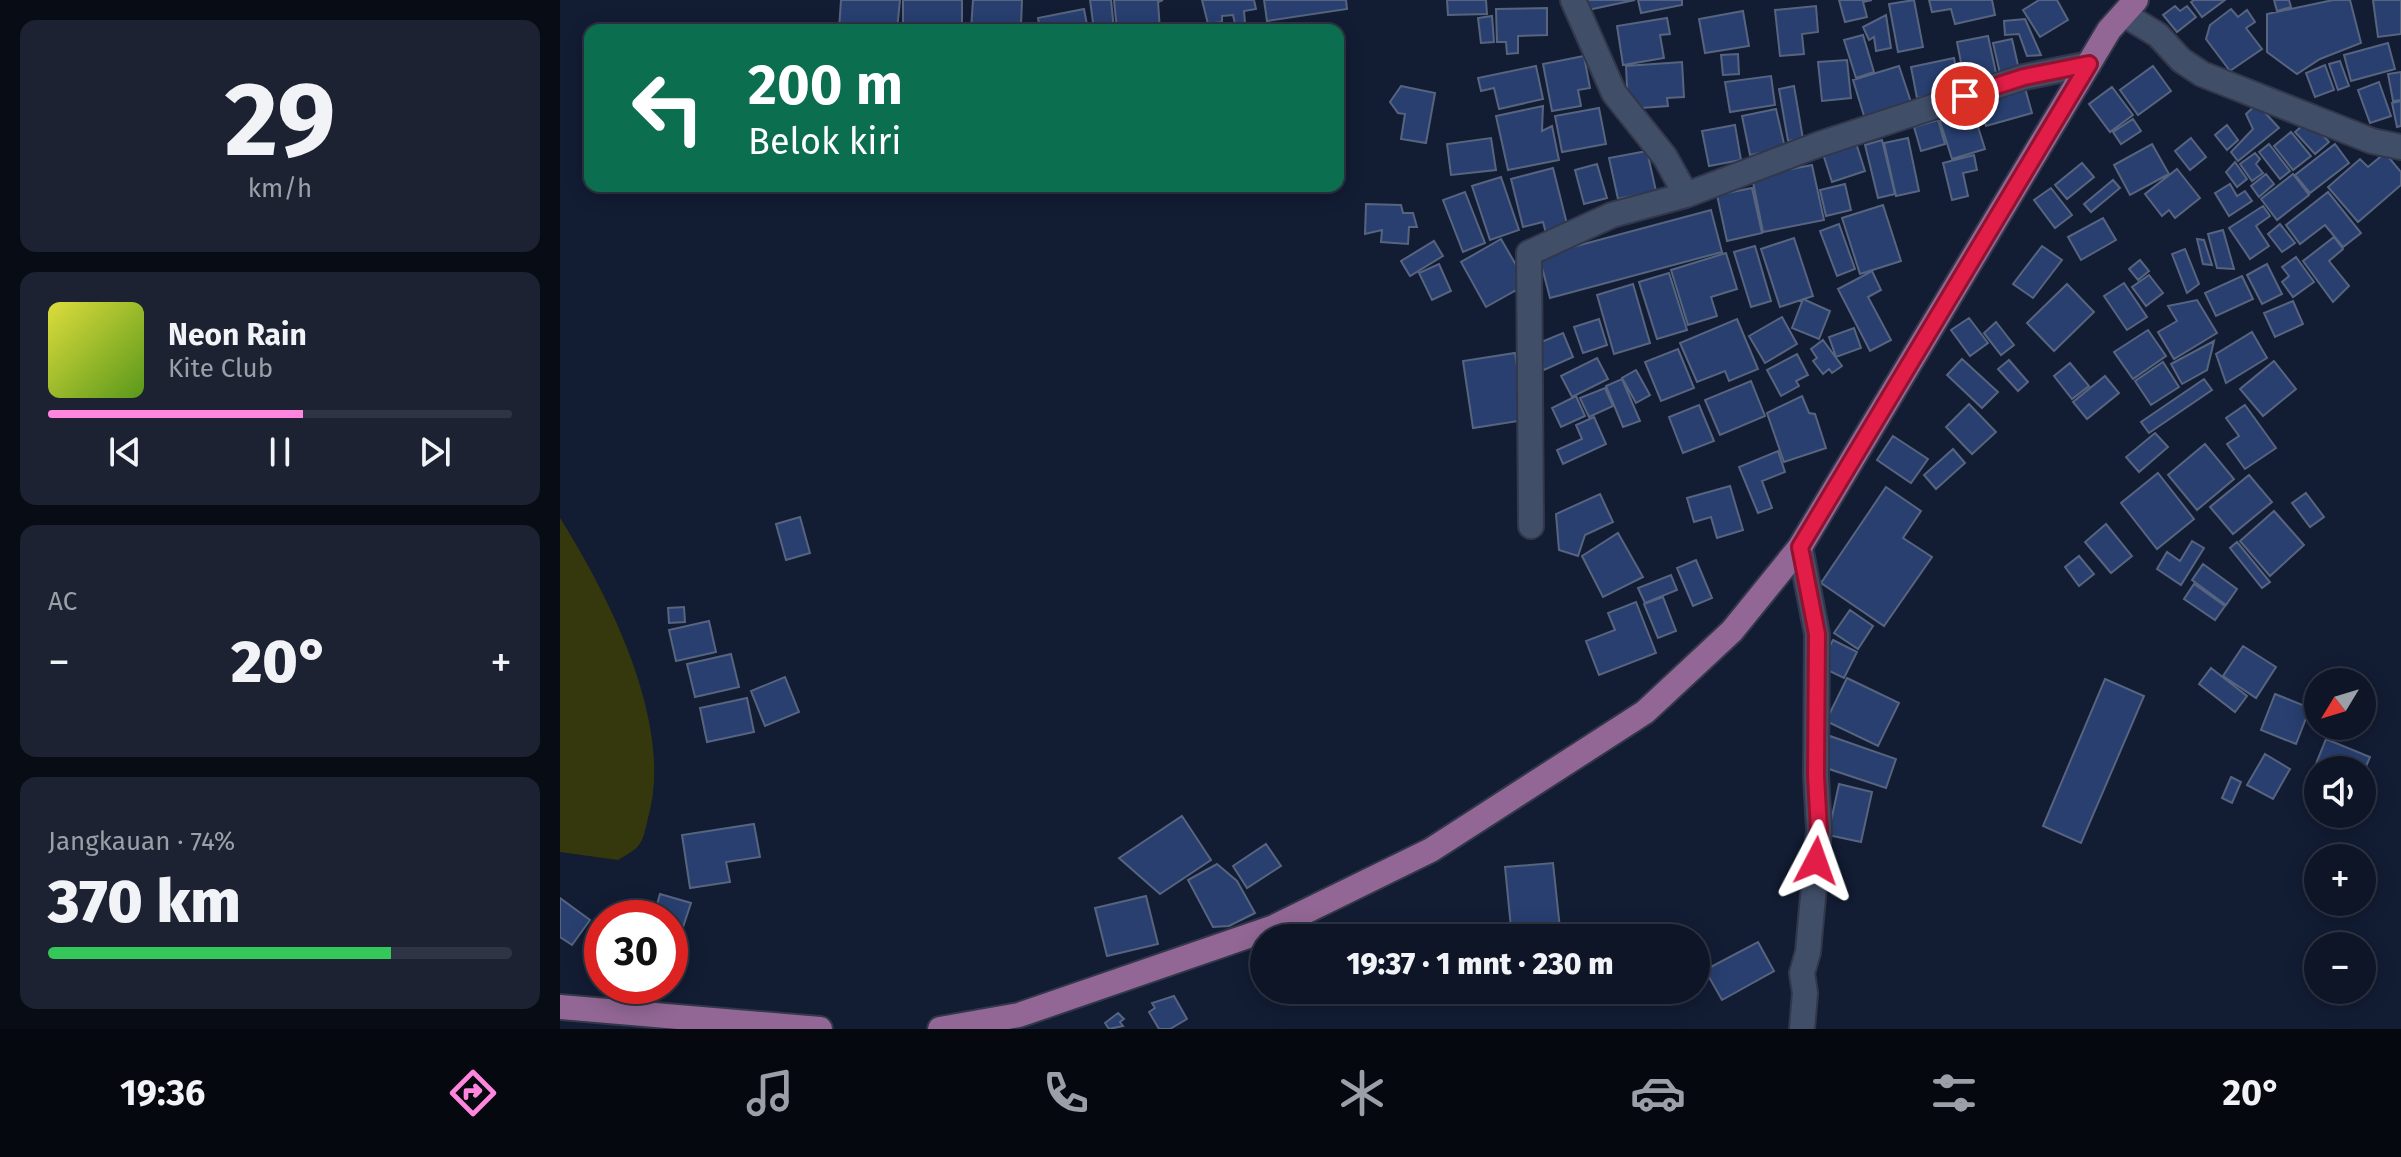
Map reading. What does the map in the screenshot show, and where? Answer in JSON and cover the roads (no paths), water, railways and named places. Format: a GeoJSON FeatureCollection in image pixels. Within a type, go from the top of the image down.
{"type":"FeatureCollection","features":[{"type":"Feature","properties":{"kind":"main road"},"geometry":{"type":"LineString","coordinates":[[940,1029],[1019,1015],[1274,927],[1431,850],[1645,712],[1732,631],[1800,547],[2109,30],[2130,7]]}},
{"type":"Feature","properties":{"kind":"main road"},"geometry":{"type":"LineString","coordinates":[[560,1007],[820,1029]]}},
{"type":"Feature","properties":{"kind":"street"},"geometry":{"type":"LineString","coordinates":[[1573,0],[1614,93],[1665,157],[1686,195]]}},
{"type":"Feature","properties":{"kind":"street"},"geometry":{"type":"LineString","coordinates":[[2130,7],[2181,60],[2202,74],[2372,141],[2401,147]]}},
{"type":"Feature","properties":{"kind":"street"},"geometry":{"type":"LineString","coordinates":[[1531,526],[1529,253],[1612,215],[1686,195],[1820,144],[2024,77],[2089,64]]}},
{"type":"Feature","properties":{"kind":"street"},"geometry":{"type":"LineString","coordinates":[[1800,547],[1817,634],[1816,776],[1819,830],[1808,952],[1802,973],[1805,993],[1802,1029]]}}]}
